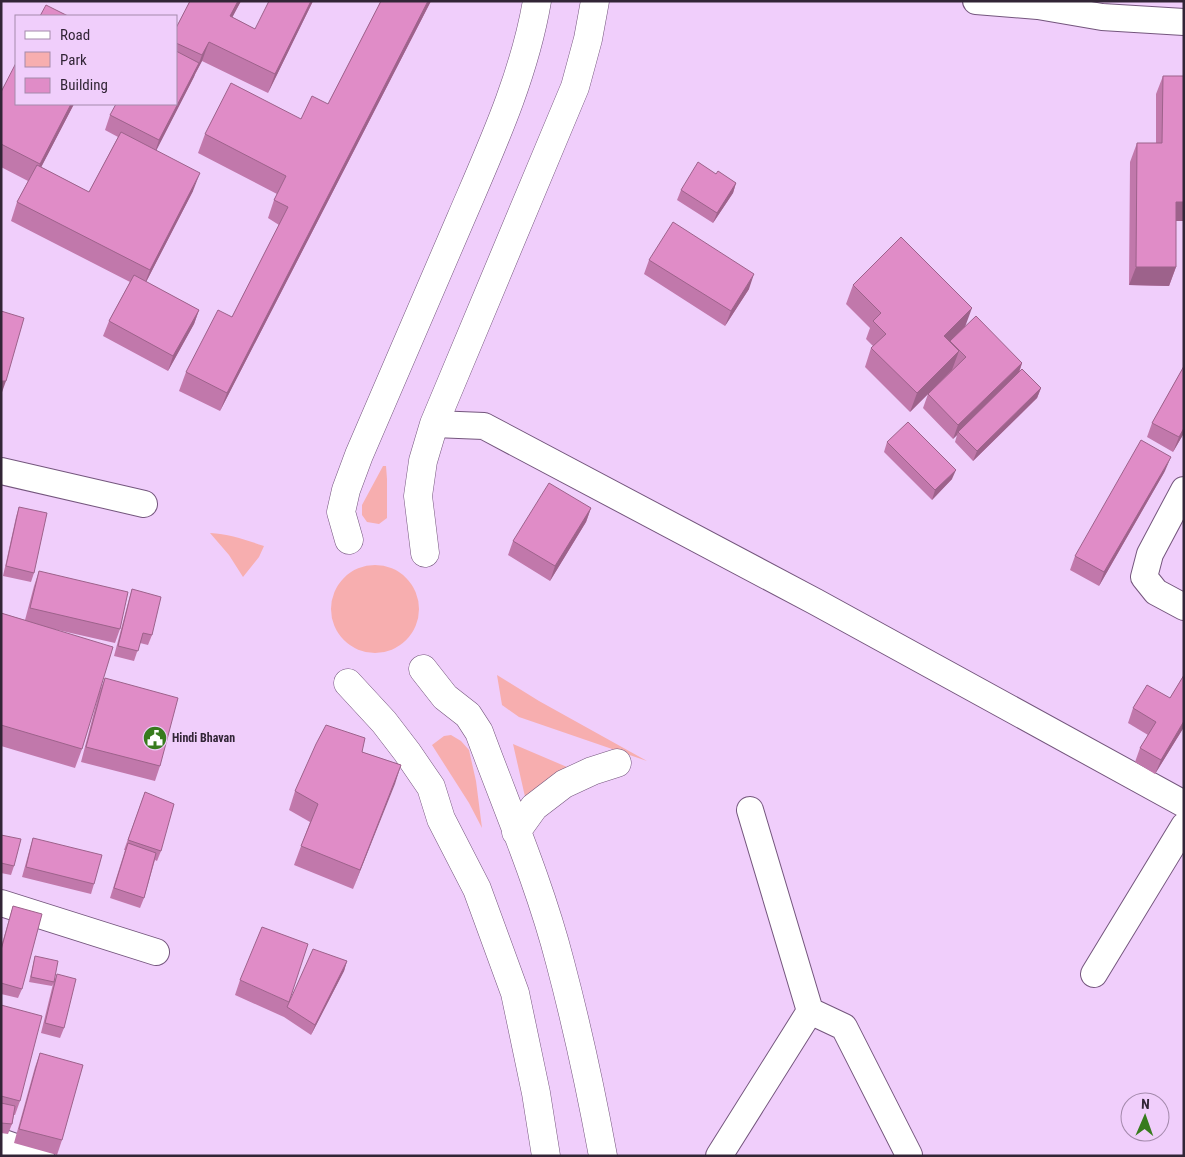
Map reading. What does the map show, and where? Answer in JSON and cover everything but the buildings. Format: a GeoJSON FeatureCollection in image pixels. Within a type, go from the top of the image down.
{"type":"FeatureCollection","features":[{"type":"Feature","properties":{"kind":"main road"},"geometry":{"type":"LineString","coordinates":[[349,540],[341,512],[346,490],[359,455],[506,110],[526,54],[537,1]]}},
{"type":"Feature","properties":{"kind":"main road"},"geometry":{"type":"LineString","coordinates":[[425,553],[418,496],[423,461],[434,424],[575,87],[588,39],[595,1]]}},
{"type":"Feature","properties":{"kind":"main road"},"geometry":{"type":"LineString","coordinates":[[423,669],[445,697],[468,715],[479,732],[536,882],[560,961],[592,1096],[603,1156]]}},
{"type":"Feature","properties":{"kind":"main road"},"geometry":{"type":"LineString","coordinates":[[348,683],[384,722],[431,787],[441,819],[477,889],[515,993],[536,1093],[546,1156]]}},
{"type":"Feature","properties":{"kind":"main road"},"geometry":{"type":"LineString","coordinates":[[516,832],[534,807],[564,784],[592,771],[617,763]]}},
{"type":"Feature","properties":{"kind":"street"},"geometry":{"type":"LineString","coordinates":[[976,1],[1038,6],[1102,17],[1184,22]]}},
{"type":"Feature","properties":{"kind":"street"},"geometry":{"type":"LineString","coordinates":[[434,424],[484,426],[816,602],[1184,804]]}},
{"type":"Feature","properties":{"kind":"street"},"geometry":{"type":"LineString","coordinates":[[1,470],[144,504]]}},
{"type":"Feature","properties":{"kind":"street"},"geometry":{"type":"LineString","coordinates":[[1184,490],[1150,554],[1144,577],[1156,592],[1184,607]]}},
{"type":"Feature","properties":{"kind":"street"},"geometry":{"type":"LineString","coordinates":[[750,810],[810,1010],[844,1027],[909,1155]]}},
{"type":"Feature","properties":{"kind":"street"},"geometry":{"type":"LineString","coordinates":[[1094,974],[1184,826]]}},
{"type":"Feature","properties":{"kind":"street"},"geometry":{"type":"LineString","coordinates":[[1,903],[156,952]]}},
{"type":"Feature","properties":{"kind":"street"},"geometry":{"type":"LineString","coordinates":[[719,1156],[810,1010]]}},
{"type":"Feature","properties":{"kind":"street"},"geometry":{"type":"LineString","coordinates":[[1,1142],[41,1156]]}},
{"type":"Feature","properties":{"kind":"green space"},"geometry":{"type":"Polygon","coordinates":[[[383,466],[386,466],[387,479],[387,518],[379,524],[367,522],[362,515],[362,505],[383,466]]]}},
{"type":"Feature","properties":{"kind":"green space"},"geometry":{"type":"Polygon","coordinates":[[[210,533],[231,536],[264,546],[259,557],[243,577],[229,555],[210,533]]]}},
{"type":"Feature","properties":{"kind":"green space"},"geometry":{"type":"Polygon","coordinates":[[[375,565],[392,568],[400,572],[412,584],[416,592],[419,609],[416,626],[412,634],[400,646],[392,650],[375,653],[358,650],[350,646],[338,634],[334,626],[331,609],[334,592],[338,584],[350,572],[358,568],[375,565]]]}},
{"type":"Feature","properties":{"kind":"green space"},"geometry":{"type":"Polygon","coordinates":[[[497,675],[539,701],[647,761],[519,717],[502,705],[497,675]]]}},
{"type":"Feature","properties":{"kind":"green space"},"geometry":{"type":"Polygon","coordinates":[[[451,735],[461,741],[469,750],[476,781],[482,828],[469,803],[432,745],[444,736],[451,735]]]}},
{"type":"Feature","properties":{"kind":"green space"},"geometry":{"type":"Polygon","coordinates":[[[513,744],[567,767],[526,801],[513,744]]]}},
{"type":"Feature","properties":{"kind":"place","name":"Hindi Bhavan"},"geometry":{"type":"Point","coordinates":[155,738]}}]}
